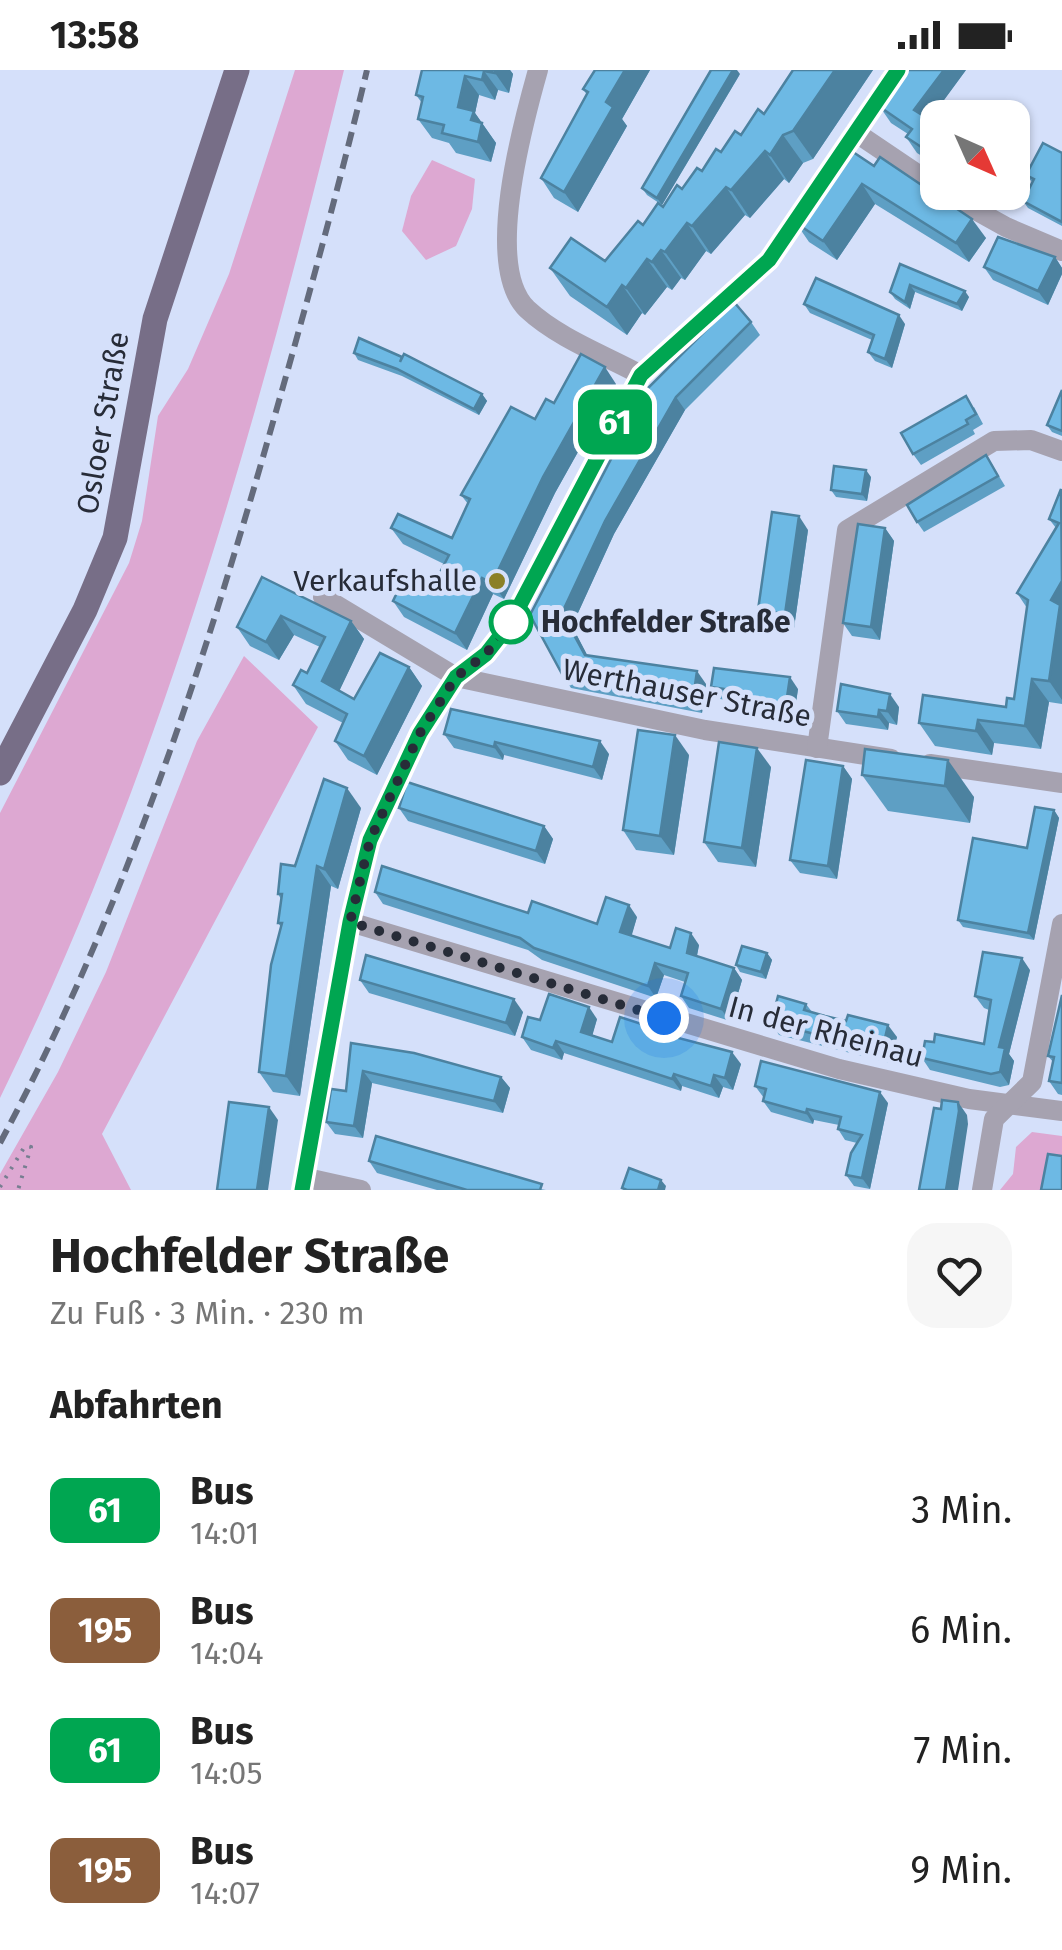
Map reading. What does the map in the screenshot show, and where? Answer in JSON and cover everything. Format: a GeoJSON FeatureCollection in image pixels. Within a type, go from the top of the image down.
{"type":"FeatureCollection","features":[{"type":"Feature","properties":{"kind":"main road","name":"Osloer Straße"},"geometry":{"type":"LineString","coordinates":[[0,773],[100,576],[115,538],[140,392],[161,300],[237,70]]}},
{"type":"Feature","properties":{"kind":"street"},"geometry":{"type":"LineString","coordinates":[[538,70],[506,224],[508,271],[525,307],[641,375]]}},
{"type":"Feature","properties":{"kind":"street"},"geometry":{"type":"LineString","coordinates":[[360,1190],[304,1184],[350,922],[370,840],[420,733],[456,677],[486,654],[511,622],[641,375],[769,260],[898,70]]}},
{"type":"Feature","properties":{"kind":"street"},"geometry":{"type":"LineString","coordinates":[[856,132],[920,176]]}},
{"type":"Feature","properties":{"kind":"street"},"geometry":{"type":"LineString","coordinates":[[975,210],[1062,251]]}},
{"type":"Feature","properties":{"kind":"street"},"geometry":{"type":"LineString","coordinates":[[817,748],[847,530],[994,441],[1031,440],[1062,451]]}},
{"type":"Feature","properties":{"kind":"street","name":"Werthauser Straße"},"geometry":{"type":"LineString","coordinates":[[323,596],[456,677],[705,730],[1062,783]]}},
{"type":"Feature","properties":{"kind":"street","name":"In der Rheinau"},"geometry":{"type":"LineString","coordinates":[[350,922],[839,1069],[969,1100],[1062,1111]]}},
{"type":"Feature","properties":{"kind":"street"},"geometry":{"type":"LineString","coordinates":[[982,1190],[994,1118],[1032,1082],[1062,924]]}},
{"type":"Feature","properties":{"kind":"path"},"geometry":{"type":"LineString","coordinates":[[0,1187],[25,1146],[31,1147],[18,1190]]}},
{"type":"Feature","properties":{"kind":"shaded area"},"geometry":{"type":"Polygon","coordinates":[[[295,70],[344,70],[240,464],[200,594],[109,849],[0,1098],[0,813],[129,563],[142,521],[158,416],[188,369],[229,274],[295,70]]]}},
{"type":"Feature","properties":{"kind":"shaded area"},"geometry":{"type":"Polygon","coordinates":[[[432,160],[475,179],[472,209],[456,246],[426,260],[402,231],[411,196],[432,160]]]}},
{"type":"Feature","properties":{"kind":"shaded area"},"geometry":{"type":"Polygon","coordinates":[[[244,656],[318,727],[102,1134],[131,1190],[0,1190],[0,1174],[58,1072],[106,972],[197,741],[244,656]]]}},
{"type":"Feature","properties":{"kind":"shaded area"},"geometry":{"type":"Polygon","coordinates":[[[1032,1132],[1062,1136],[1062,1161],[1045,1190],[1000,1190],[1013,1174],[1016,1147],[1032,1132]]]}},
{"type":"Feature","properties":{"kind":"building"},"geometry":{"type":"Polygon","coordinates":[[[422,70],[496,70],[484,71],[482,80],[465,76],[458,107],[474,111],[471,120],[482,123],[478,142],[442,133],[444,125],[418,119],[423,97],[416,95],[422,70]]]}},
{"type":"Feature","properties":{"kind":"building"},"geometry":{"type":"Polygon","coordinates":[[[595,70],[625,70],[606,102],[613,107],[564,192],[541,178],[588,92],[583,89],[595,70]]]}},
{"type":"Feature","properties":{"kind":"building"},"geometry":{"type":"Polygon","coordinates":[[[711,70],[733,70],[657,198],[642,188],[711,70]]]}},
{"type":"Feature","properties":{"kind":"building"},"geometry":{"type":"Polygon","coordinates":[[[793,70],[835,70],[793,131],[783,135],[770,155],[765,151],[692,226],[687,223],[665,252],[661,250],[652,262],[647,259],[607,307],[550,268],[571,238],[605,261],[638,221],[643,225],[658,203],[663,207],[677,185],[682,189],[697,168],[702,171],[716,149],[721,152],[735,131],[741,135],[758,109],[764,114],[793,70]]]}},
{"type":"Feature","properties":{"kind":"building"},"geometry":{"type":"Polygon","coordinates":[[[906,70],[944,70],[914,110],[920,114],[920,146],[906,137],[912,129],[880,107],[906,70]]]}},
{"type":"Feature","properties":{"kind":"building"},"geometry":{"type":"Polygon","coordinates":[[[1043,143],[1062,153],[1062,222],[1030,205],[1034,179],[1030,177],[1030,167],[1043,143]]]}},
{"type":"Feature","properties":{"kind":"building"},"geometry":{"type":"Polygon","coordinates":[[[847,148],[874,166],[880,157],[920,184],[920,210],[959,210],[972,219],[956,243],[862,184],[823,241],[796,223],[847,148]]]}},
{"type":"Feature","properties":{"kind":"building"},"geometry":{"type":"Polygon","coordinates":[[[998,237],[1055,257],[1038,291],[984,267],[998,237]]]}},
{"type":"Feature","properties":{"kind":"building"},"geometry":{"type":"Polygon","coordinates":[[[900,264],[965,291],[957,304],[910,285],[905,302],[890,292],[900,264]]]}},
{"type":"Feature","properties":{"kind":"building"},"geometry":{"type":"Polygon","coordinates":[[[816,278],[899,315],[885,359],[868,352],[874,335],[804,304],[816,278]]]}},
{"type":"Feature","properties":{"kind":"building"},"geometry":{"type":"Polygon","coordinates":[[[734,302],[751,322],[676,397],[605,521],[562,613],[585,655],[697,671],[693,699],[562,674],[530,615],[648,388],[734,302]]]}},
{"type":"Feature","properties":{"kind":"building"},"geometry":{"type":"Polygon","coordinates":[[[359,338],[402,357],[400,362],[404,354],[482,394],[474,409],[397,369],[354,353],[359,338]]]}},
{"type":"Feature","properties":{"kind":"building"},"geometry":{"type":"Polygon","coordinates":[[[581,354],[605,367],[543,477],[492,583],[482,578],[455,633],[393,601],[406,574],[432,588],[449,555],[391,528],[398,514],[452,538],[470,499],[461,495],[511,407],[535,419],[546,399],[554,403],[581,354]]]}},
{"type":"Feature","properties":{"kind":"building"},"geometry":{"type":"Polygon","coordinates":[[[1062,390],[1062,431],[1047,425],[1062,390]]]}},
{"type":"Feature","properties":{"kind":"building"},"geometry":{"type":"Polygon","coordinates":[[[966,396],[976,414],[966,420],[968,424],[913,454],[901,433],[966,396]]]}},
{"type":"Feature","properties":{"kind":"building"},"geometry":{"type":"Polygon","coordinates":[[[986,455],[998,476],[917,522],[907,505],[986,455]]]}},
{"type":"Feature","properties":{"kind":"building"},"geometry":{"type":"Polygon","coordinates":[[[834,466],[866,470],[862,494],[831,490],[834,466]]]}},
{"type":"Feature","properties":{"kind":"building"},"geometry":{"type":"Polygon","coordinates":[[[1061,489],[1062,581],[1051,600],[1060,605],[1049,681],[1032,679],[1025,726],[978,720],[976,731],[919,723],[923,695],[1006,707],[1007,698],[1014,699],[1028,600],[1017,593],[1059,523],[1049,519],[1061,489]]]}},
{"type":"Feature","properties":{"kind":"building"},"geometry":{"type":"Polygon","coordinates":[[[772,512],[799,516],[785,614],[758,610],[772,512]]]}},
{"type":"Feature","properties":{"kind":"building"},"geometry":{"type":"Polygon","coordinates":[[[858,524],[885,528],[871,627],[843,623],[858,524]]]}},
{"type":"Feature","properties":{"kind":"building"},"geometry":{"type":"Polygon","coordinates":[[[262,577],[351,621],[322,681],[354,699],[380,653],[409,667],[364,756],[335,741],[347,714],[293,685],[301,670],[307,673],[325,637],[281,616],[266,642],[237,627],[262,577]]]}},
{"type":"Feature","properties":{"kind":"building"},"geometry":{"type":"Polygon","coordinates":[[[714,668],[790,677],[786,704],[744,699],[745,692],[711,687],[714,668]]]}},
{"type":"Feature","properties":{"kind":"building"},"geometry":{"type":"Polygon","coordinates":[[[841,684],[890,694],[887,711],[879,710],[878,717],[837,711],[841,684]]]}},
{"type":"Feature","properties":{"kind":"building"},"geometry":{"type":"Polygon","coordinates":[[[451,709],[600,741],[593,767],[495,742],[494,747],[444,734],[451,709]]]}},
{"type":"Feature","properties":{"kind":"building"},"geometry":{"type":"Polygon","coordinates":[[[638,730],[675,735],[660,836],[623,830],[638,730]]]}},
{"type":"Feature","properties":{"kind":"building"},"geometry":{"type":"Polygon","coordinates":[[[719,742],[757,748],[742,848],[704,842],[719,742]]]}},
{"type":"Feature","properties":{"kind":"building"},"geometry":{"type":"Polygon","coordinates":[[[865,749],[948,760],[945,786],[862,775],[865,749]]]}},
{"type":"Feature","properties":{"kind":"building"},"geometry":{"type":"Polygon","coordinates":[[[806,760],[843,766],[828,866],[790,860],[806,760]]]}},
{"type":"Feature","properties":{"kind":"building"},"geometry":{"type":"Polygon","coordinates":[[[324,779],[347,788],[324,869],[317,866],[286,1076],[259,1072],[271,965],[282,923],[278,923],[281,864],[295,866],[324,779]]]}},
{"type":"Feature","properties":{"kind":"building"},"geometry":{"type":"Polygon","coordinates":[[[407,782],[544,826],[536,851],[399,808],[407,782]]]}},
{"type":"Feature","properties":{"kind":"building"},"geometry":{"type":"Polygon","coordinates":[[[1035,807],[1054,810],[1028,933],[958,920],[973,838],[1027,848],[1035,807]]]}},
{"type":"Feature","properties":{"kind":"building"},"geometry":{"type":"Polygon","coordinates":[[[382,866],[528,913],[532,901],[597,924],[606,897],[629,905],[620,932],[670,948],[676,928],[691,933],[687,953],[734,968],[721,1009],[681,996],[688,973],[655,963],[648,986],[534,948],[520,938],[375,892],[382,866]]]}},
{"type":"Feature","properties":{"kind":"building"},"geometry":{"type":"Polygon","coordinates":[[[742,946],[767,953],[761,972],[736,965],[742,946]]]}},
{"type":"Feature","properties":{"kind":"building"},"geometry":{"type":"Polygon","coordinates":[[[983,952],[1022,958],[999,1047],[1005,1048],[1000,1072],[991,1074],[922,1058],[925,1041],[934,1042],[935,1034],[984,1044],[991,1000],[975,996],[983,952]]]}},
{"type":"Feature","properties":{"kind":"building"},"geometry":{"type":"Polygon","coordinates":[[[366,955],[514,999],[506,1023],[360,980],[366,955]]]}},
{"type":"Feature","properties":{"kind":"building"},"geometry":{"type":"Polygon","coordinates":[[[549,994],[589,1007],[581,1032],[612,1042],[620,1017],[660,1030],[659,1033],[732,1052],[725,1078],[714,1075],[711,1086],[674,1074],[672,1079],[556,1041],[553,1048],[522,1037],[528,1017],[540,1020],[549,994]]]}},
{"type":"Feature","properties":{"kind":"building"},"geometry":{"type":"Polygon","coordinates":[[[1062,995],[1062,1083],[1049,1081],[1054,1057],[1048,1056],[1062,995]]]}},
{"type":"Feature","properties":{"kind":"building"},"geometry":{"type":"Polygon","coordinates":[[[778,996],[806,1004],[804,1010],[825,1016],[846,1021],[848,1015],[888,1025],[882,1051],[771,1023],[778,996]]]}},
{"type":"Feature","properties":{"kind":"building"},"geometry":{"type":"Polygon","coordinates":[[[351,1043],[414,1053],[501,1077],[494,1101],[363,1071],[354,1126],[326,1122],[331,1089],[346,1091],[351,1043]]]}},
{"type":"Feature","properties":{"kind":"building"},"geometry":{"type":"Polygon","coordinates":[[[761,1061],[880,1092],[862,1178],[846,1175],[851,1153],[862,1135],[838,1129],[841,1117],[807,1109],[806,1113],[763,1101],[766,1089],[755,1086],[761,1061]]]}},
{"type":"Feature","properties":{"kind":"building"},"geometry":{"type":"Polygon","coordinates":[[[942,1100],[958,1102],[959,1111],[946,1190],[919,1190],[934,1108],[941,1109],[942,1100]]]}},
{"type":"Feature","properties":{"kind":"building"},"geometry":{"type":"Polygon","coordinates":[[[229,1102],[269,1107],[257,1190],[217,1190],[229,1102]]]}},
{"type":"Feature","properties":{"kind":"building"},"geometry":{"type":"Polygon","coordinates":[[[376,1136],[542,1184],[540,1190],[467,1190],[369,1161],[376,1136]]]}},
{"type":"Feature","properties":{"kind":"building"},"geometry":{"type":"Polygon","coordinates":[[[1048,1154],[1062,1156],[1062,1190],[1041,1190],[1048,1154]]]}},
{"type":"Feature","properties":{"kind":"building"},"geometry":{"type":"Polygon","coordinates":[[[629,1168],[661,1180],[658,1190],[622,1188],[629,1168]]]}},
{"type":"Feature","properties":{"kind":"railway"},"geometry":{"type":"LineString","coordinates":[[0,1143],[84,971],[155,794],[216,613],[271,429],[367,70]]}},
{"type":"Feature","properties":{"kind":"bus line","name":"61"},"geometry":{"type":"LineString","coordinates":[[302,1190],[350,922],[370,840],[420,733],[456,677],[486,654],[511,622],[641,375],[769,260],[898,70]]}},
{"type":"Feature","properties":{"kind":"place","name":"Verkaufshalle"},"geometry":{"type":"Point","coordinates":[497,581]}},
{"type":"Feature","properties":{"kind":"place","name":"Hochfelder Straße"},"geometry":{"type":"Point","coordinates":[511,622]}},
{"type":"Feature","properties":{"kind":"route"},"geometry":{"type":"LineString","coordinates":[[511,622],[486,654],[456,677],[420,733],[370,840],[350,922],[664,1018]]}}]}
